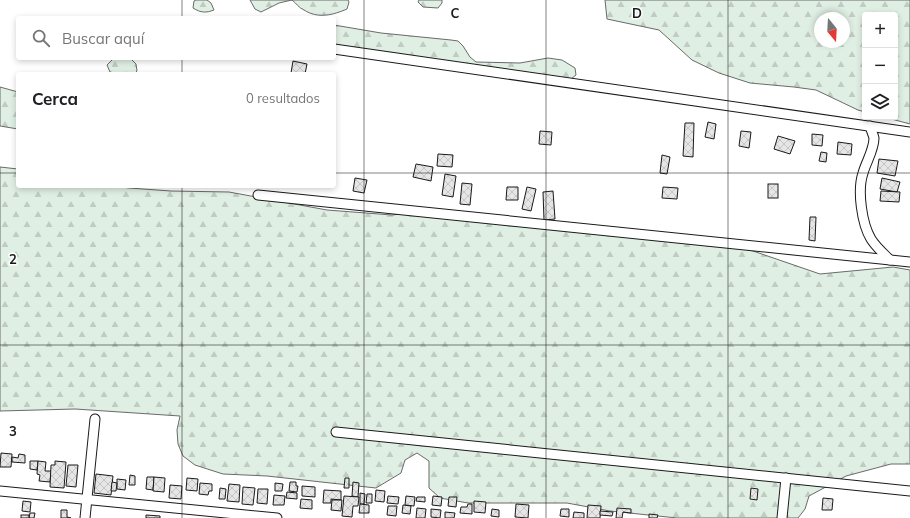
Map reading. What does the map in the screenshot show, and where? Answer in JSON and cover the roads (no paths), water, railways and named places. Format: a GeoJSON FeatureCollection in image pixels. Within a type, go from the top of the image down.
{"type":"FeatureCollection","features":[{"type":"Feature","properties":{"kind":"street"},"geometry":{"type":"LineString","coordinates":[[336,49],[910,132]]}},
{"type":"Feature","properties":{"kind":"street"},"geometry":{"type":"LineString","coordinates":[[870,126],[874,137],[873,145],[862,175],[862,214],[870,239],[890,260]]}},
{"type":"Feature","properties":{"kind":"street"},"geometry":{"type":"LineString","coordinates":[[258,196],[910,262]]}},
{"type":"Feature","properties":{"kind":"street"},"geometry":{"type":"LineString","coordinates":[[85,518],[95,419]]}},
{"type":"Feature","properties":{"kind":"street"},"geometry":{"type":"LineString","coordinates":[[336,432],[910,491]]}},
{"type":"Feature","properties":{"kind":"street"},"geometry":{"type":"LineString","coordinates":[[782,518],[786,478]]}},
{"type":"Feature","properties":{"kind":"street"},"geometry":{"type":"LineString","coordinates":[[0,491],[277,518]]}}]}
